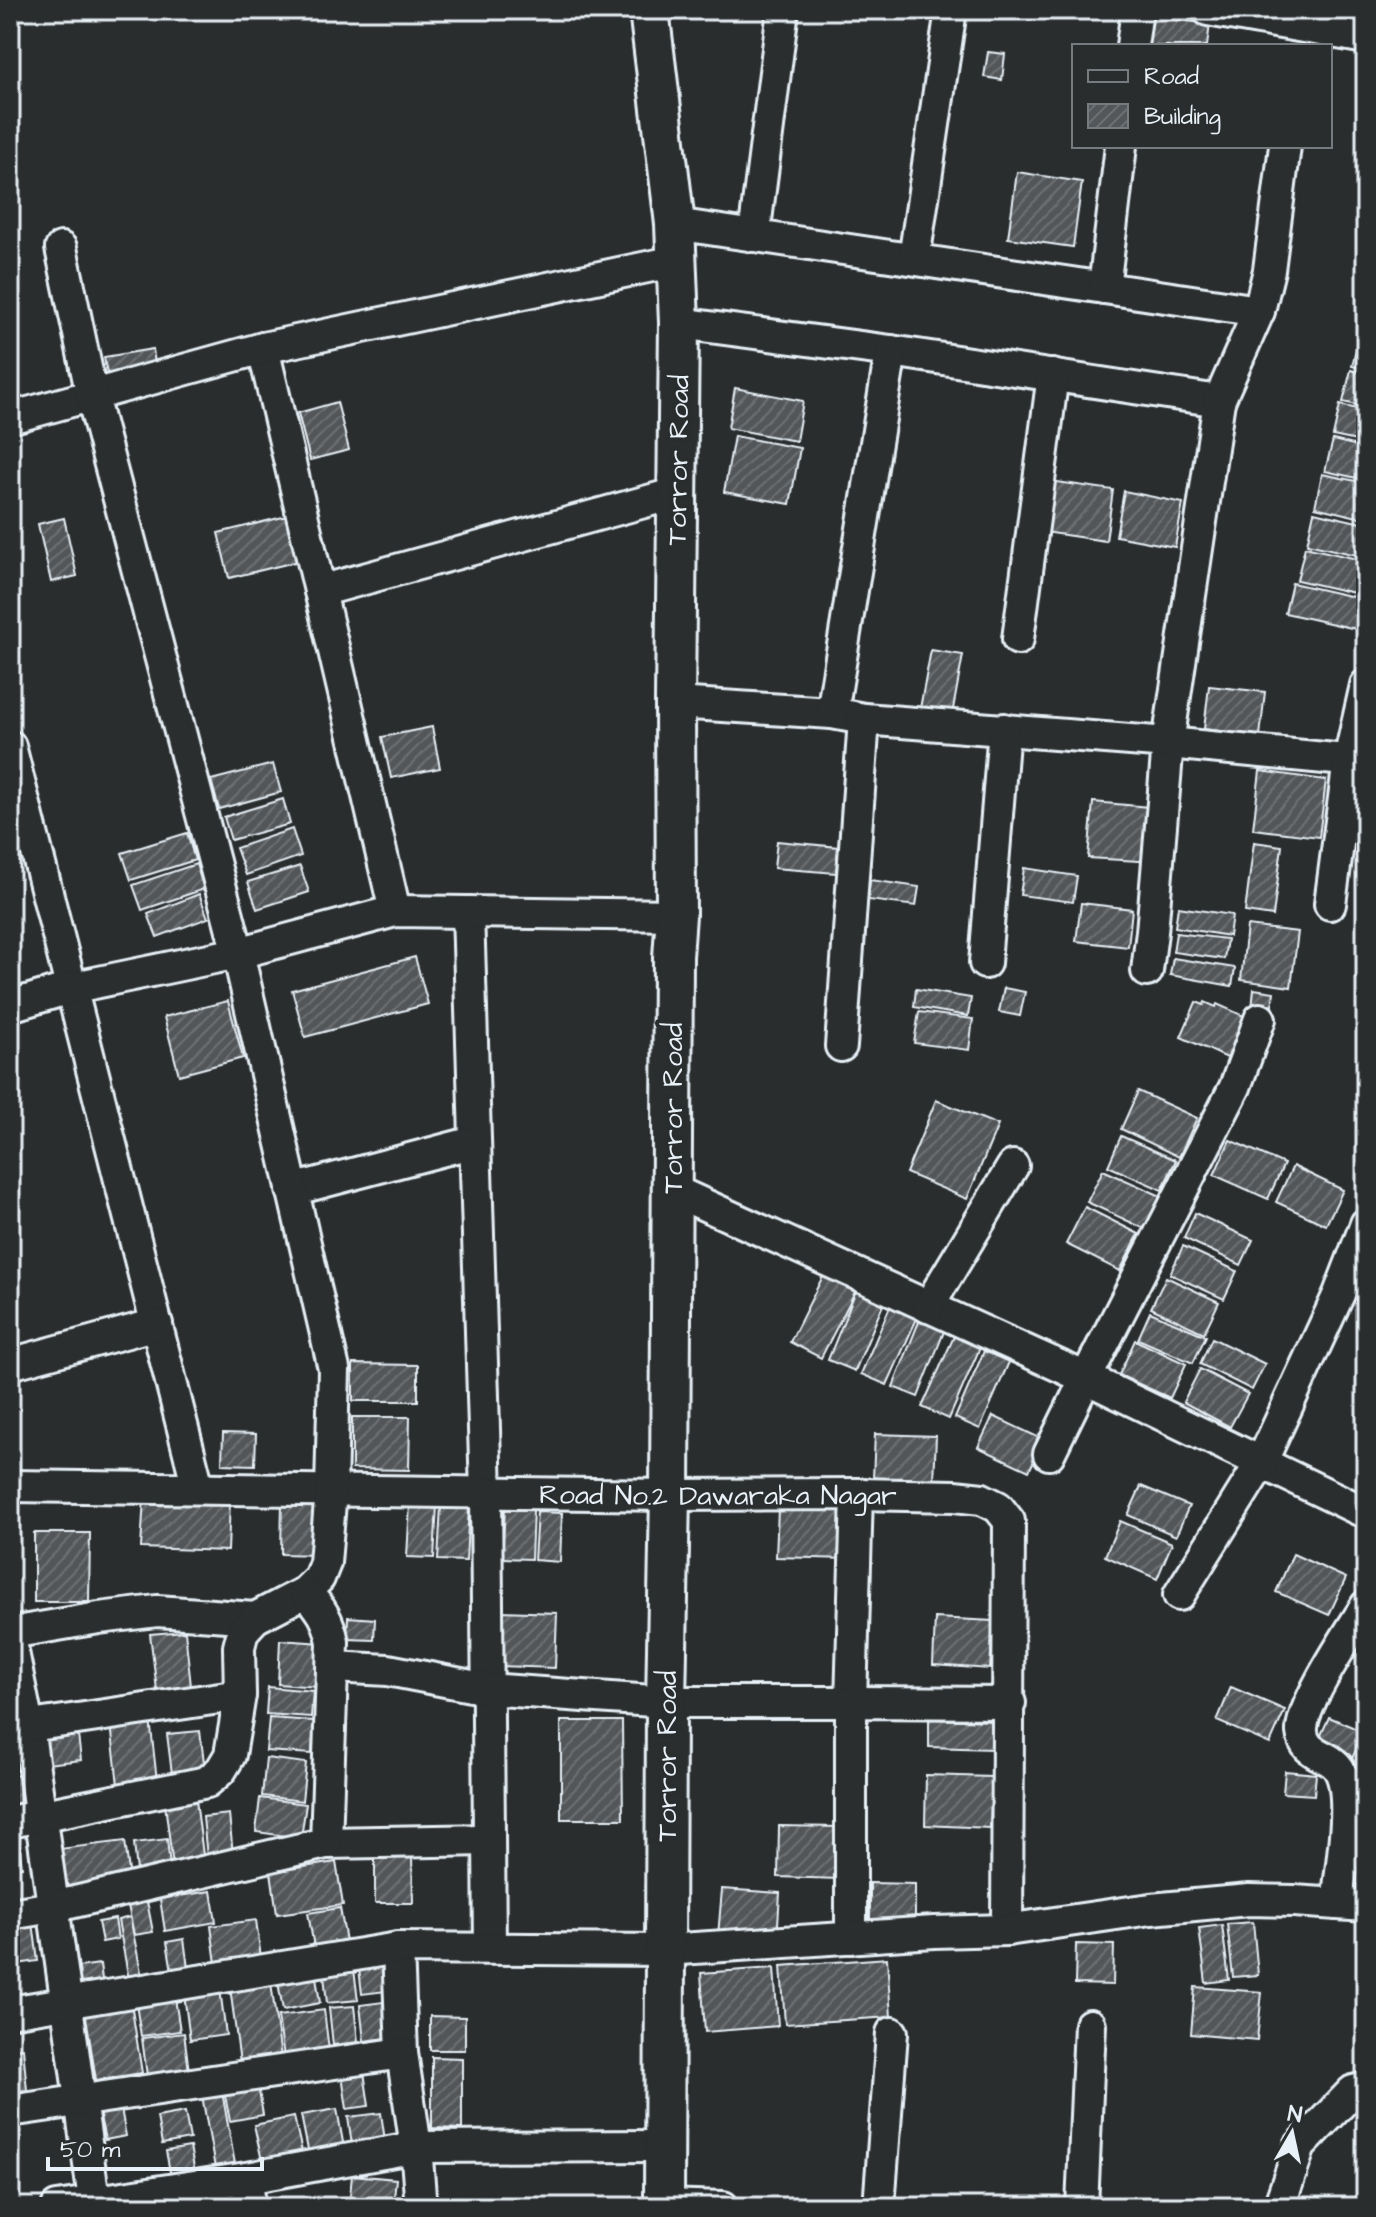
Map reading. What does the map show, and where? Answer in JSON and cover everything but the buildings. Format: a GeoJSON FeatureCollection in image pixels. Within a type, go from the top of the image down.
{"type":"FeatureCollection","features":[{"type":"Feature","properties":{"kind":"street","name":"Torror Road"},"geometry":{"type":"LineString","coordinates":[[649,10],[676,242],[679,323],[664,2206]]}},
{"type":"Feature","properties":{"kind":"street"},"geometry":{"type":"LineString","coordinates":[[754,236],[783,10]]}},
{"type":"Feature","properties":{"kind":"street"},"geometry":{"type":"LineString","coordinates":[[914,259],[951,10]]}},
{"type":"Feature","properties":{"kind":"street"},"geometry":{"type":"LineString","coordinates":[[1132,44],[1137,10]]}},
{"type":"Feature","properties":{"kind":"street"},"geometry":{"type":"LineString","coordinates":[[1208,10],[1366,38]]}},
{"type":"Feature","properties":{"kind":"street"},"geometry":{"type":"LineString","coordinates":[[1104,288],[1121,148]]}},
{"type":"Feature","properties":{"kind":"street"},"geometry":{"type":"LineString","coordinates":[[1147,971],[1168,743],[1219,401],[1259,311],[1269,270],[1285,148]]}},
{"type":"Feature","properties":{"kind":"street"},"geometry":{"type":"LineString","coordinates":[[10,418],[263,348],[676,242],[754,236],[1259,311]]}},
{"type":"Feature","properties":{"kind":"street"},"geometry":{"type":"LineString","coordinates":[[10,1822],[207,1782],[221,1770],[230,1755],[240,1695],[239,1647],[243,1631],[255,1618],[305,1592],[319,1578],[325,1563],[331,1490],[334,1369],[238,953],[92,396],[61,248]]}},
{"type":"Feature","properties":{"kind":"street"},"geometry":{"type":"LineString","coordinates":[[679,323],[891,351],[1219,401]]}},
{"type":"Feature","properties":{"kind":"street"},"geometry":{"type":"LineString","coordinates":[[263,348],[395,911]]}},
{"type":"Feature","properties":{"kind":"street"},"geometry":{"type":"LineString","coordinates":[[832,713],[891,351]]}},
{"type":"Feature","properties":{"kind":"street"},"geometry":{"type":"LineString","coordinates":[[1018,639],[1053,375]]}},
{"type":"Feature","properties":{"kind":"street"},"geometry":{"type":"LineString","coordinates":[[320,591],[677,493]]}},
{"type":"Feature","properties":{"kind":"street"},"geometry":{"type":"LineString","coordinates":[[1330,904],[1357,761],[1366,685]]}},
{"type":"Feature","properties":{"kind":"street"},"geometry":{"type":"LineString","coordinates":[[675,703],[832,713],[864,719],[1357,761]]}},
{"type":"Feature","properties":{"kind":"street"},"geometry":{"type":"LineString","coordinates":[[841,1046],[864,719]]}},
{"type":"Feature","properties":{"kind":"street"},"geometry":{"type":"LineString","coordinates":[[985,963],[1004,729]]}},
{"type":"Feature","properties":{"kind":"street"},"geometry":{"type":"LineString","coordinates":[[10,746],[198,1488]]}},
{"type":"Feature","properties":{"kind":"street"},"geometry":{"type":"LineString","coordinates":[[10,1006],[70,988],[238,953],[395,911],[676,915]]}},
{"type":"Feature","properties":{"kind":"street"},"geometry":{"type":"LineString","coordinates":[[468,912],[486,1493],[490,1948]]}},
{"type":"Feature","properties":{"kind":"street"},"geometry":{"type":"LineString","coordinates":[[1049,1454],[1235,1087],[1260,1019]]}},
{"type":"Feature","properties":{"kind":"street"},"geometry":{"type":"LineString","coordinates":[[292,1190],[474,1142]]}},
{"type":"Feature","properties":{"kind":"street"},"geometry":{"type":"LineString","coordinates":[[928,1307],[1013,1166]]}},
{"type":"Feature","properties":{"kind":"street"},"geometry":{"type":"LineString","coordinates":[[672,1190],[1086,1378],[1366,1513]]}},
{"type":"Feature","properties":{"kind":"street"},"geometry":{"type":"LineString","coordinates":[[1179,1595],[1261,1463],[1339,1294],[1366,1224]]}},
{"type":"Feature","properties":{"kind":"street"},"geometry":{"type":"LineString","coordinates":[[10,1364],[157,1324]]}},
{"type":"Feature","properties":{"kind":"street","name":"Road No.2 Dawaraka Nagar"},"geometry":{"type":"LineString","coordinates":[[10,1486],[670,1495],[857,1494],[982,1499],[998,1507],[1009,1521],[1007,1930]]}},
{"type":"Feature","properties":{"kind":"street"},"geometry":{"type":"LineString","coordinates":[[851,1938],[851,1702],[857,1494]]}},
{"type":"Feature","properties":{"kind":"street"},"geometry":{"type":"LineString","coordinates":[[305,1592],[329,1622],[333,1642],[326,1843]]}},
{"type":"Feature","properties":{"kind":"street"},"geometry":{"type":"LineString","coordinates":[[10,2012],[398,1948],[665,1950],[1007,1930],[1151,1909],[1249,1900],[1352,1905],[1347,1796],[1342,1773],[1337,1765],[1313,1753],[1302,1737],[1302,1728],[1305,1713],[1318,1688],[1366,1606]]}},
{"type":"Feature","properties":{"kind":"street"},"geometry":{"type":"LineString","coordinates":[[94,2205],[40,1817],[19,1728],[10,1635],[99,1618],[157,1611],[255,1618]]}},
{"type":"Feature","properties":{"kind":"street"},"geometry":{"type":"LineString","coordinates":[[333,1667],[388,1670],[487,1689],[666,1702],[1010,1703]]}},
{"type":"Feature","properties":{"kind":"street"},"geometry":{"type":"LineString","coordinates":[[19,1728],[240,1695]]}},
{"type":"Feature","properties":{"kind":"street"},"geometry":{"type":"LineString","coordinates":[[10,1914],[53,1907],[326,1843],[489,1840]]}},
{"type":"Feature","properties":{"kind":"street"},"geometry":{"type":"LineString","coordinates":[[398,1948],[402,2053],[421,2207]]}},
{"type":"Feature","properties":{"kind":"street"},"geometry":{"type":"LineString","coordinates":[[1082,2207],[1090,2025]]}},
{"type":"Feature","properties":{"kind":"street"},"geometry":{"type":"LineString","coordinates":[[879,2207],[892,2033]]}},
{"type":"Feature","properties":{"kind":"street"},"geometry":{"type":"LineString","coordinates":[[10,2111],[402,2053]]}},
{"type":"Feature","properties":{"kind":"street"},"geometry":{"type":"LineString","coordinates":[[1279,2207],[1300,2146],[1353,2091],[1366,2088]]}},
{"type":"Feature","properties":{"kind":"street"},"geometry":{"type":"LineString","coordinates":[[57,2207],[249,2193],[416,2147],[663,2146]]}},
{"type":"Feature","properties":{"kind":"street"},"geometry":{"type":"LineString","coordinates":[[664,2206],[723,2207]]}}]}
